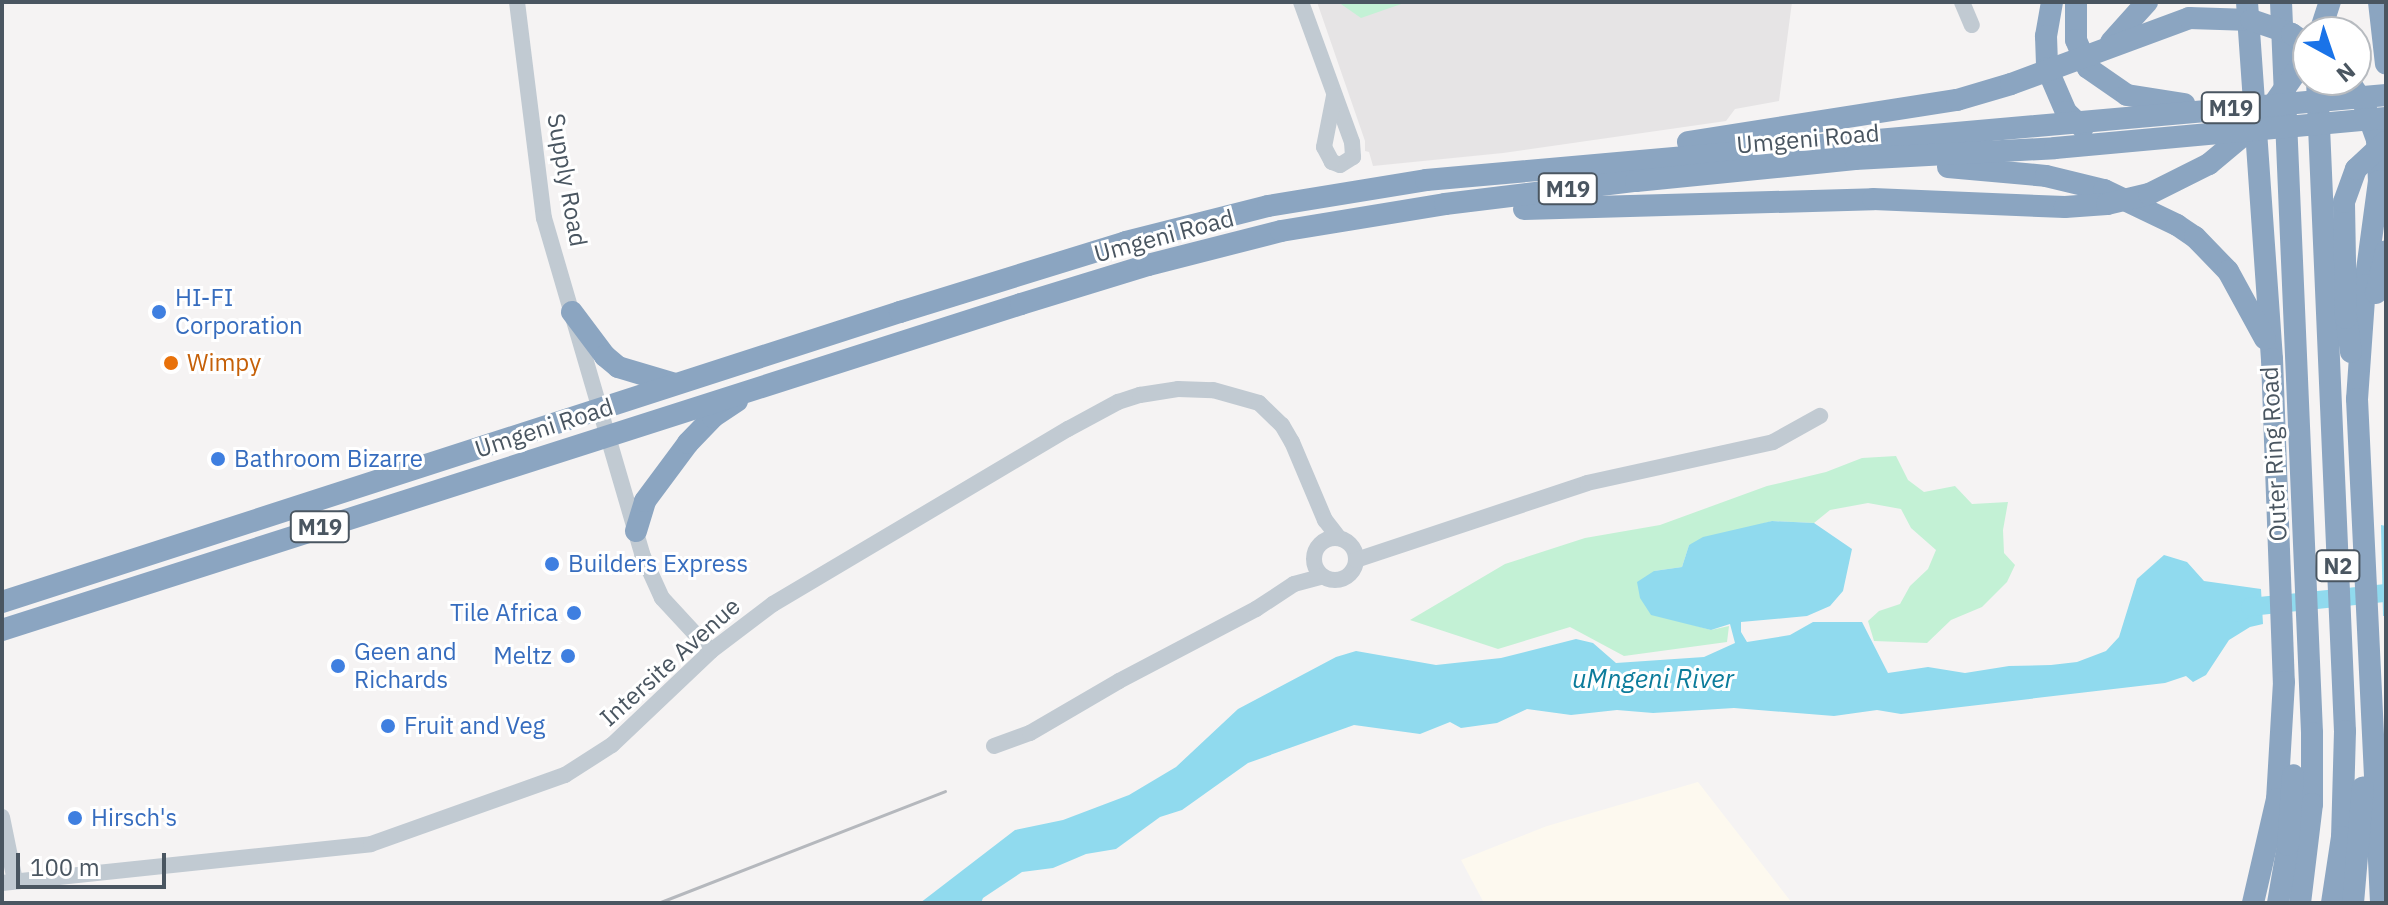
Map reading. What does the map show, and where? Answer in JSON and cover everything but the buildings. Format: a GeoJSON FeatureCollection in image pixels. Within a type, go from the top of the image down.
{"type":"FeatureCollection","features":[{"type":"Feature","properties":{"kind":"highway"},"geometry":{"type":"LineString","coordinates":[[2052,2],[2046,36],[2047,68],[2062,104],[2075,124],[2117,143]]}},
{"type":"Feature","properties":{"kind":"highway"},"geometry":{"type":"LineString","coordinates":[[2076,2],[2074,26],[2079,52],[2088,68],[2105,82],[2127,95],[2219,109]]}},
{"type":"Feature","properties":{"kind":"highway"},"geometry":{"type":"LineString","coordinates":[[2108,46],[2147,2]]}},
{"type":"Feature","properties":{"kind":"highway"},"geometry":{"type":"LineString","coordinates":[[2223,2],[2251,73]]}},
{"type":"Feature","properties":{"kind":"highway"},"geometry":{"type":"LineString","coordinates":[[2247,2],[2272,359],[2284,682],[2296,733],[2292,801],[2278,903]]}},
{"type":"Feature","properties":{"kind":"highway","name":"Outer Ring Road"},"geometry":{"type":"LineString","coordinates":[[2281,2],[2297,403],[2296,733],[2312,804],[2300,903]]}},
{"type":"Feature","properties":{"kind":"highway"},"geometry":{"type":"LineString","coordinates":[[2379,2],[2386,64]]}},
{"type":"Feature","properties":{"kind":"highway"},"geometry":{"type":"LineString","coordinates":[[1614,162],[1665,146],[1957,100],[2189,18],[2212,16],[2292,29]]}},
{"type":"Feature","properties":{"kind":"highway"},"geometry":{"type":"LineString","coordinates":[[1260,237],[1492,210],[1784,200],[1942,200],[2065,207],[2107,204],[2149,194],[2209,164],[2238,142],[2279,100],[2292,80]]}},
{"type":"Feature","properties":{"kind":"highway","name":"Umgeni Road"},"geometry":{"type":"LineString","coordinates":[[2,599],[1126,242],[1240,213],[1337,193],[1426,180],[2386,95]]}},
{"type":"Feature","properties":{"kind":"highway","name":"N2"},"geometry":{"type":"LineString","coordinates":[[2318,96],[2330,401],[2361,731],[2332,903]]}},
{"type":"Feature","properties":{"kind":"highway"},"geometry":{"type":"LineString","coordinates":[[2357,391],[2372,284],[2379,181],[2377,139],[2359,96]]}},
{"type":"Feature","properties":{"kind":"highway","name":"Umgeni Road"},"geometry":{"type":"LineString","coordinates":[[2,630],[773,381],[1148,265],[1260,237],[1445,204],[1855,159],[2117,143],[2386,118]]}},
{"type":"Feature","properties":{"kind":"highway"},"geometry":{"type":"LineString","coordinates":[[2353,903],[2361,731],[2370,674],[2357,391],[2346,318],[2344,202],[2356,169],[2386,142]]}},
{"type":"Feature","properties":{"kind":"highway"},"geometry":{"type":"LineString","coordinates":[[1762,169],[1992,170],[2046,176],[2104,190],[2152,211],[2195,237],[2212,252],[2244,296],[2272,359]]}},
{"type":"Feature","properties":{"kind":"highway"},"geometry":{"type":"LineString","coordinates":[[2372,284],[2386,251]]}},
{"type":"Feature","properties":{"kind":"highway"},"geometry":{"type":"LineString","coordinates":[[572,312],[605,356],[618,367],[675,384]]}},
{"type":"Feature","properties":{"kind":"highway"},"geometry":{"type":"LineString","coordinates":[[636,531],[645,501],[700,429],[726,407],[773,381]]}},
{"type":"Feature","properties":{"kind":"highway"},"geometry":{"type":"LineString","coordinates":[[2,641],[15,635],[33,619]]}},
{"type":"Feature","properties":{"kind":"highway"},"geometry":{"type":"LineString","coordinates":[[2361,731],[2381,903]]}},
{"type":"Feature","properties":{"kind":"highway"},"geometry":{"type":"LineString","coordinates":[[2253,903],[2296,733]]}},
{"type":"Feature","properties":{"kind":"street","name":"Supply Road"},"geometry":{"type":"LineString","coordinates":[[517,2],[544,218],[647,570],[662,598],[711,651]]}},
{"type":"Feature","properties":{"kind":"street"},"geometry":{"type":"LineString","coordinates":[[1301,2],[1334,96]]}},
{"type":"Feature","properties":{"kind":"street"},"geometry":{"type":"LineString","coordinates":[[1962,2],[1972,25]]}},
{"type":"Feature","properties":{"kind":"street","name":"Intersite Avenue"},"geometry":{"type":"LineString","coordinates":[[9,882],[342,849],[421,829],[530,790],[586,764],[620,739],[711,651],[783,598],[1068,429],[1118,402],[1140,395],[1178,389],[1213,390],[1259,403],[1282,425],[1318,504],[1339,538]]}},
{"type":"Feature","properties":{"kind":"street"},"geometry":{"type":"LineString","coordinates":[[1356,560],[1550,494],[1773,442],[1820,416]]}},
{"type":"Feature","properties":{"kind":"street","name":"Intersite Avenue"},"geometry":{"type":"LineString","coordinates":[[1317,552],[1314,526],[1318,504]]}},
{"type":"Feature","properties":{"kind":"street"},"geometry":{"type":"LineString","coordinates":[[994,746],[1030,733],[1119,681],[1256,609],[1294,584],[1323,576],[1341,579],[1352,572],[1356,560],[1354,548],[1339,538],[1317,552],[1294,584]]}},
{"type":"Feature","properties":{"kind":"street"},"geometry":{"type":"LineString","coordinates":[[1317,552],[1323,576]]}},
{"type":"Feature","properties":{"kind":"street"},"geometry":{"type":"LineString","coordinates":[[2,817],[9,882]]}},
{"type":"Feature","properties":{"kind":"shaded area"},"geometry":{"type":"Polygon","coordinates":[[[1317,2],[1792,2],[1779,101],[1735,109],[1726,121],[1503,153],[1373,166],[1369,152],[1365,151],[1365,141],[1317,2]]]}},
{"type":"Feature","properties":{"kind":"shaded area"},"geometry":{"type":"Polygon","coordinates":[[[1698,782],[1792,903],[1484,903],[1461,860],[1547,826],[1698,782]]]}},
{"type":"Feature","properties":{"kind":"green space"},"geometry":{"type":"Polygon","coordinates":[[[1338,2],[1407,2],[1361,18],[1338,2]]]}},
{"type":"Feature","properties":{"kind":"green space"},"geometry":{"type":"Polygon","coordinates":[[[1896,456],[1908,480],[1924,492],[1955,486],[1972,504],[2008,502],[2003,530],[2004,553],[2015,565],[2007,582],[1982,607],[1951,620],[1927,643],[1874,641],[1868,621],[1879,611],[1900,604],[1910,586],[1928,569],[1936,550],[1911,528],[1901,509],[1868,503],[1830,510],[1814,523],[1772,521],[1689,545],[1682,567],[1654,571],[1683,622],[1711,630],[1729,626],[1727,642],[1624,656],[1570,627],[1498,649],[1410,620],[1505,564],[1585,538],[1660,525],[1767,486],[1826,472],[1862,458],[1896,456]]]}},
{"type":"Feature","properties":{"kind":"water"},"geometry":{"type":"Polygon","coordinates":[[[1772,521],[1814,523],[1852,549],[1843,591],[1830,606],[1807,616],[1741,622],[1741,632],[1747,642],[1790,635],[1813,622],[1862,622],[1888,673],[1928,667],[1965,673],[2009,666],[2051,665],[2077,662],[2106,651],[2119,637],[2137,579],[2164,555],[2187,562],[2204,581],[2261,589],[2263,624],[2250,627],[2229,640],[2206,675],[2193,682],[2186,676],[2165,683],[1901,714],[1877,710],[1834,716],[1734,708],[1653,713],[1617,710],[1571,715],[1527,709],[1497,723],[1461,728],[1450,722],[1420,734],[1354,725],[1248,763],[1182,810],[1160,817],[1116,849],[1086,854],[1053,868],[1022,872],[983,898],[981,903],[920,903],[1015,830],[1063,820],[1129,795],[1176,767],[1238,709],[1336,657],[1356,651],[1436,665],[1501,658],[1576,639],[1593,643],[1616,663],[1704,657],[1735,643],[1730,624],[1711,630],[1651,615],[1640,598],[1637,582],[1654,571],[1682,567],[1689,545],[1703,537],[1772,521]]]}},
{"type":"Feature","properties":{"kind":"water"},"geometry":{"type":"Polygon","coordinates":[[[2381,525],[2386,526],[2386,616],[2383,616],[2381,525]]]}},
{"type":"Feature","properties":{"kind":"waterway","name":"uMngeni River"},"geometry":{"type":"LineString","coordinates":[[2239,613],[2250,607],[2386,593]]}},
{"type":"Feature","properties":{"kind":"railway"},"geometry":{"type":"LineString","coordinates":[[658,903],[945,791]]}},
{"type":"Feature","properties":{"kind":"place","name":"HI-FI Corporation"},"geometry":{"type":"Point","coordinates":[159,312]}},
{"type":"Feature","properties":{"kind":"place","name":"Wimpy"},"geometry":{"type":"Point","coordinates":[171,363]}},
{"type":"Feature","properties":{"kind":"place","name":"Bathroom Bizarre"},"geometry":{"type":"Point","coordinates":[218,459]}},
{"type":"Feature","properties":{"kind":"place","name":"Builders Express"},"geometry":{"type":"Point","coordinates":[552,564]}},
{"type":"Feature","properties":{"kind":"place","name":"Tile Africa"},"geometry":{"type":"Point","coordinates":[574,613]}},
{"type":"Feature","properties":{"kind":"place","name":"Meltz"},"geometry":{"type":"Point","coordinates":[568,656]}},
{"type":"Feature","properties":{"kind":"place","name":"Geen and Richards"},"geometry":{"type":"Point","coordinates":[338,666]}},
{"type":"Feature","properties":{"kind":"place","name":"Fruit and Veg"},"geometry":{"type":"Point","coordinates":[388,726]}},
{"type":"Feature","properties":{"kind":"place","name":"Hirsch's"},"geometry":{"type":"Point","coordinates":[75,818]}}]}
